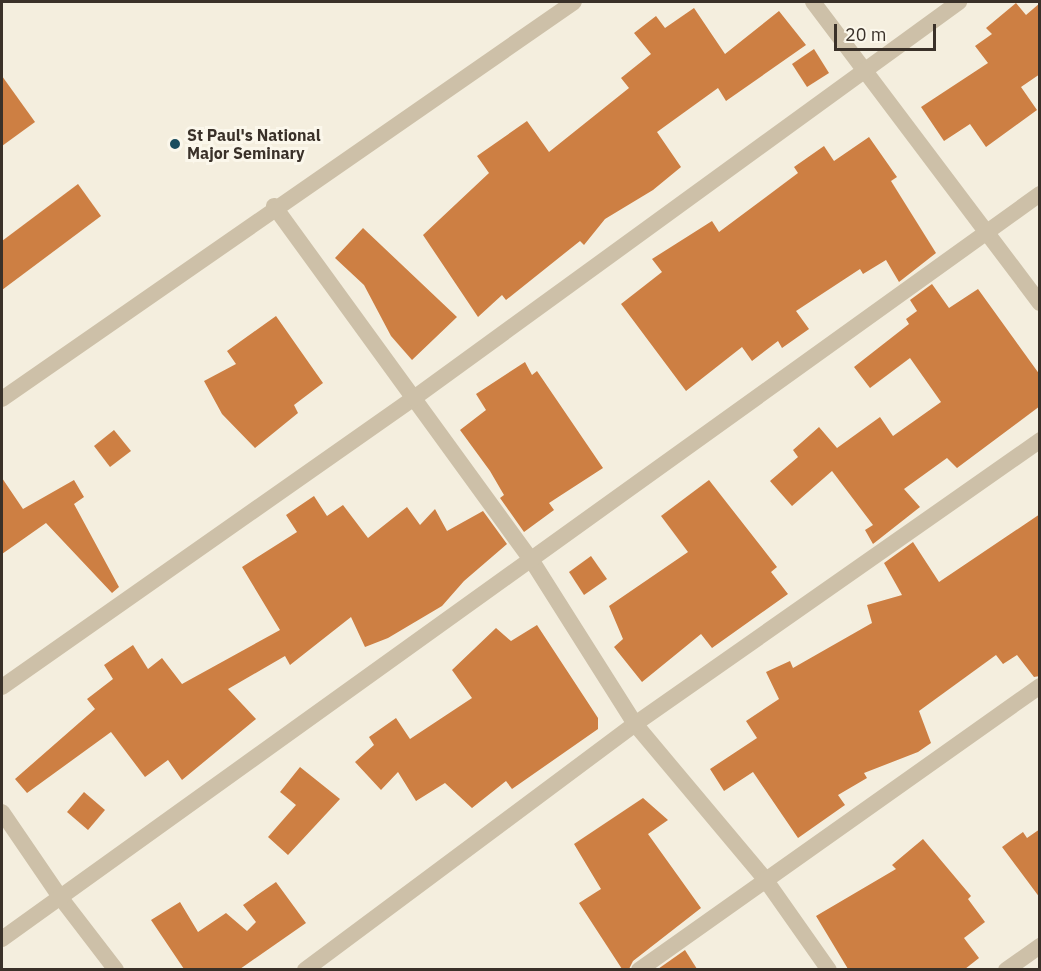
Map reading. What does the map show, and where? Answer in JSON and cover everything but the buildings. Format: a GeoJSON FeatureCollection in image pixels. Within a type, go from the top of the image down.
{"type":"FeatureCollection","features":[{"type":"Feature","properties":{"kind":"street"},"geometry":{"type":"LineString","coordinates":[[2,399],[274,206],[574,2]]}},
{"type":"Feature","properties":{"kind":"street"},"geometry":{"type":"LineString","coordinates":[[813,2],[988,230],[1040,303]]}},
{"type":"Feature","properties":{"kind":"street"},"geometry":{"type":"LineString","coordinates":[[2,687],[414,398],[864,68],[959,2]]}},
{"type":"Feature","properties":{"kind":"street"},"geometry":{"type":"LineString","coordinates":[[2,939],[532,561],[1040,194]]}},
{"type":"Feature","properties":{"kind":"street"},"geometry":{"type":"LineString","coordinates":[[274,206],[532,561],[635,724],[765,879],[830,969]]}},
{"type":"Feature","properties":{"kind":"street"},"geometry":{"type":"LineString","coordinates":[[305,969],[635,724],[1040,440]]}},
{"type":"Feature","properties":{"kind":"street"},"geometry":{"type":"LineString","coordinates":[[639,969],[1040,686]]}},
{"type":"Feature","properties":{"kind":"street"},"geometry":{"type":"LineString","coordinates":[[2,812],[60,897],[116,969]]}},
{"type":"Feature","properties":{"kind":"street"},"geometry":{"type":"LineString","coordinates":[[1006,969],[1040,946]]}},
{"type":"Feature","properties":{"kind":"place","name":"St Paul's National Major Seminary"},"geometry":{"type":"Point","coordinates":[175,144]}}]}
